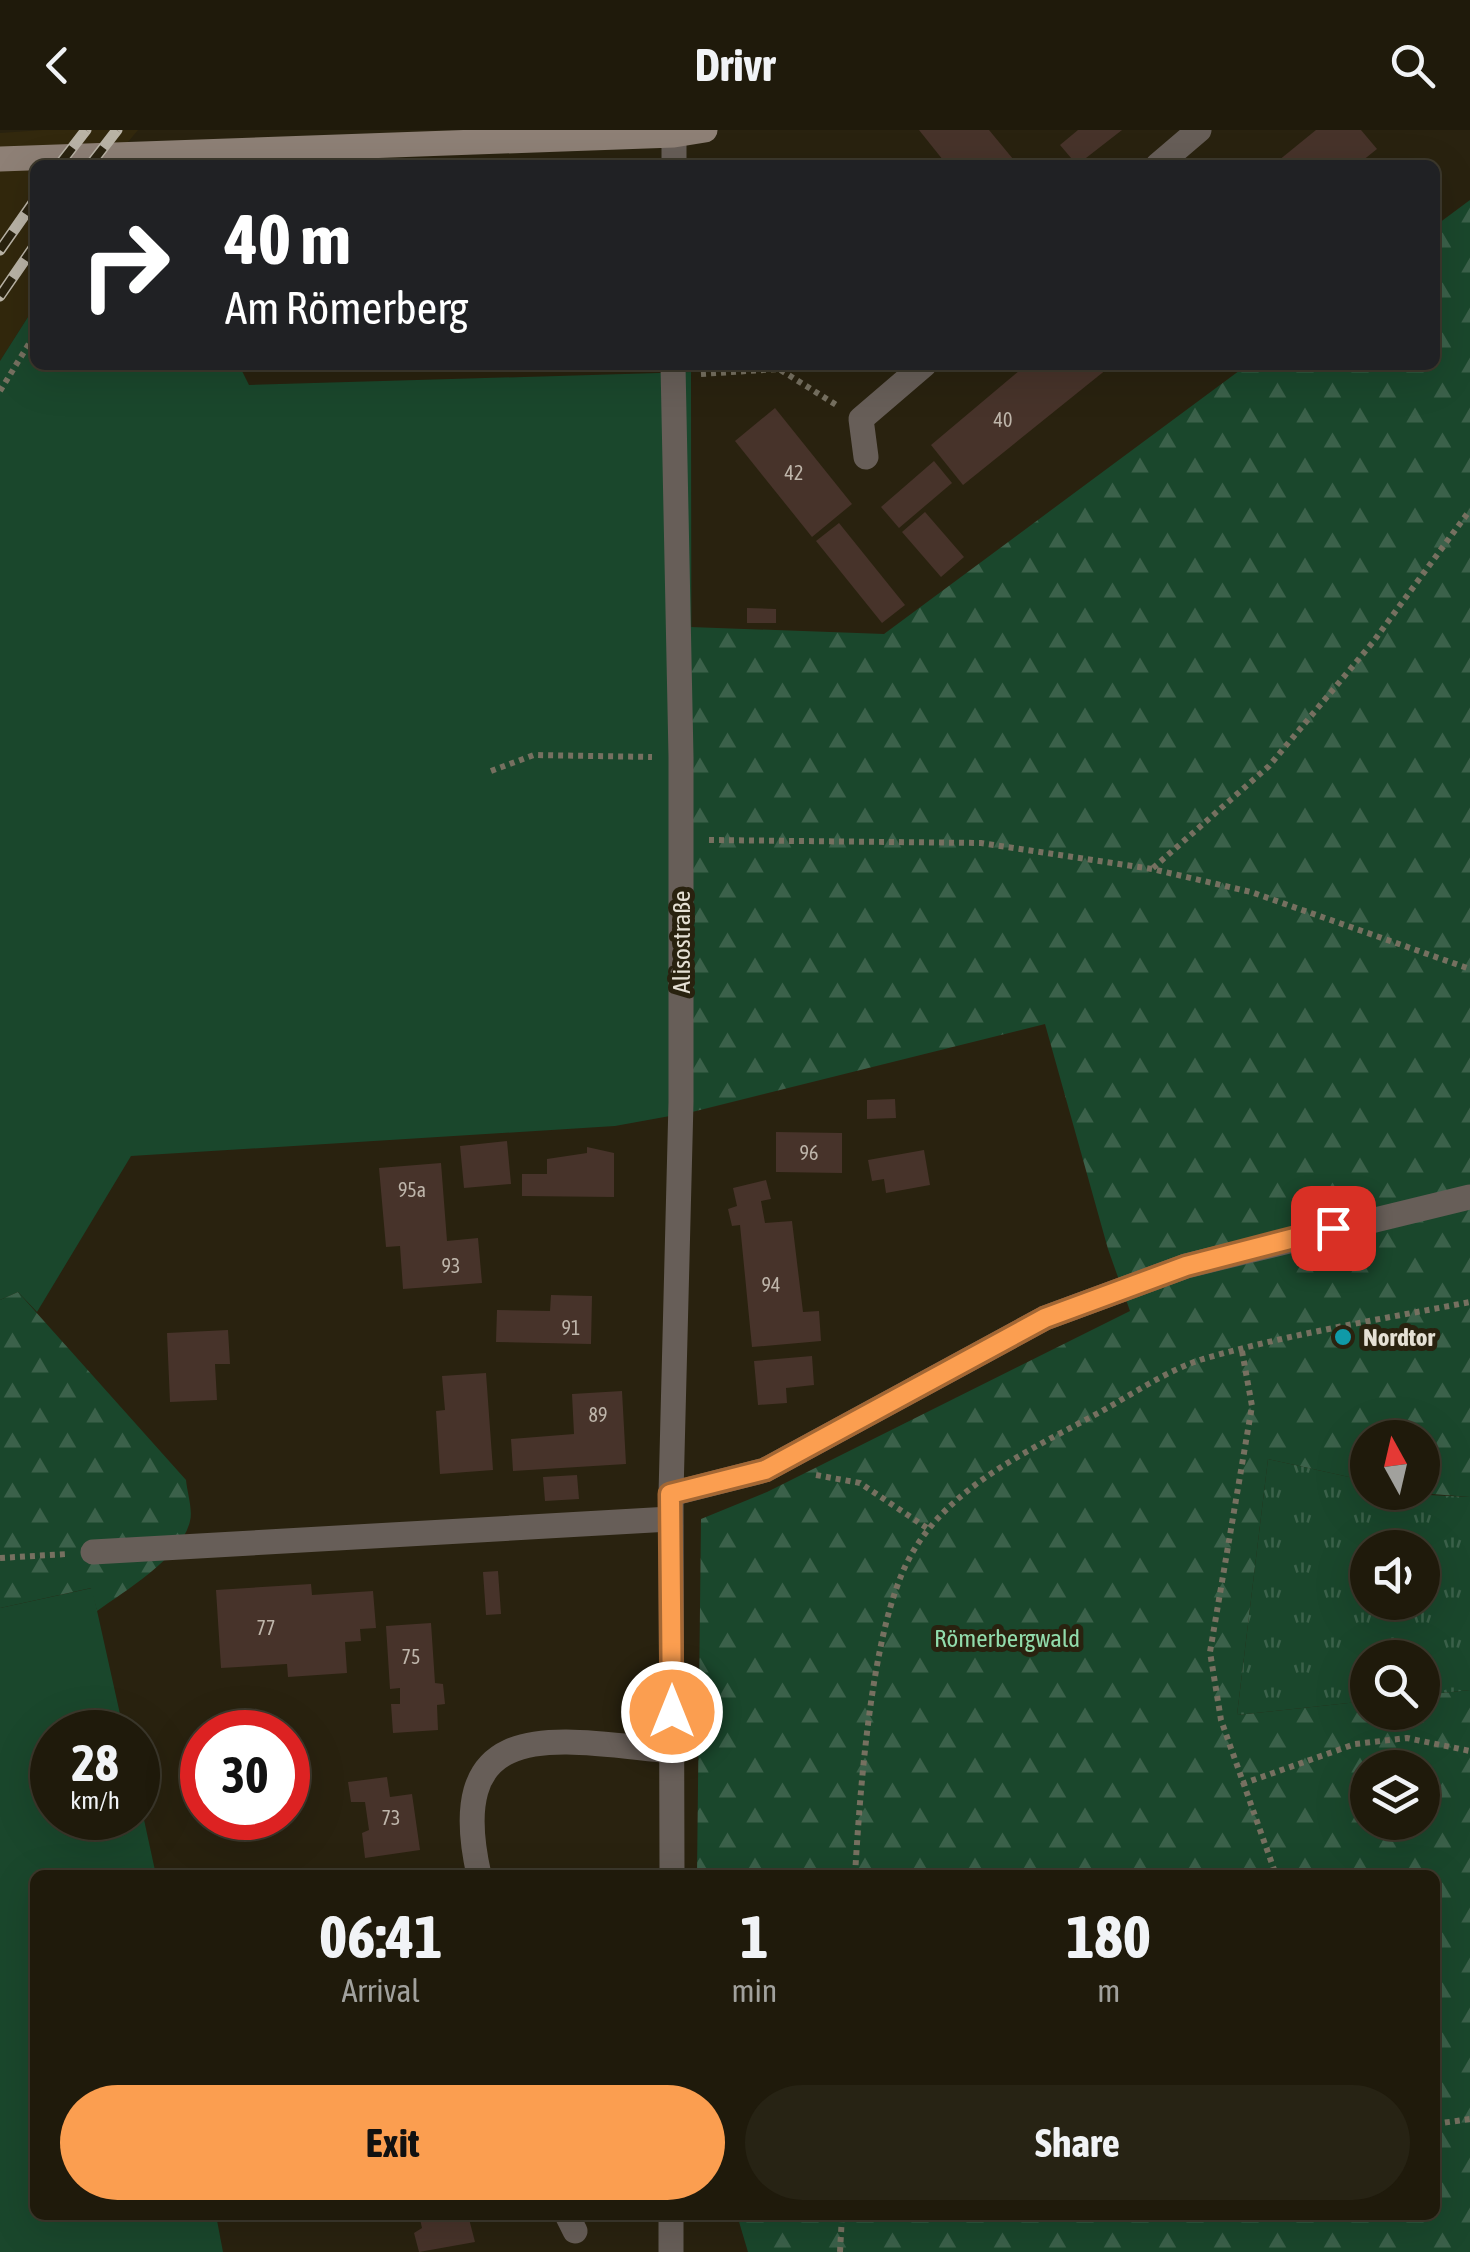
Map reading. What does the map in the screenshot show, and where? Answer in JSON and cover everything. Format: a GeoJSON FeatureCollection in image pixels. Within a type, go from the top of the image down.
{"type":"FeatureCollection","features":[{"type":"Feature","properties":{"kind":"street"},"geometry":{"type":"LineString","coordinates":[[0,159],[674,136],[705,130]]}},
{"type":"Feature","properties":{"kind":"street"},"geometry":{"type":"LineString","coordinates":[[1164,160],[1199,130]]}},
{"type":"Feature","properties":{"kind":"street"},"geometry":{"type":"LineString","coordinates":[[674,136],[674,160]]}},
{"type":"Feature","properties":{"kind":"street","name":"Alisostraße"},"geometry":{"type":"LineString","coordinates":[[672,370],[681,757],[681,1102],[670,1506],[672,1870]]}},
{"type":"Feature","properties":{"kind":"street"},"geometry":{"type":"LineString","coordinates":[[866,457],[861,419],[918,370]]}},
{"type":"Feature","properties":{"kind":"street"},"geometry":{"type":"LineString","coordinates":[[93,1552],[670,1506],[765,1470],[1045,1318],[1186,1266],[1470,1197]]}},
{"type":"Feature","properties":{"kind":"street"},"geometry":{"type":"LineString","coordinates":[[479,1870],[471,1812],[477,1783],[497,1758],[522,1744],[549,1740],[672,1751]]}},
{"type":"Feature","properties":{"kind":"street"},"geometry":{"type":"LineString","coordinates":[[671,2252],[672,2220]]}},
{"type":"Feature","properties":{"kind":"path"},"geometry":{"type":"LineString","coordinates":[[0,391],[30,342]]}},
{"type":"Feature","properties":{"kind":"path"},"geometry":{"type":"LineString","coordinates":[[781,370],[861,419]]}},
{"type":"Feature","properties":{"kind":"path"},"geometry":{"type":"LineString","coordinates":[[1152,869],[1269,766],[1373,642],[1470,510]]}},
{"type":"Feature","properties":{"kind":"path"},"geometry":{"type":"LineString","coordinates":[[491,771],[534,755],[681,757]]}},
{"type":"Feature","properties":{"kind":"path"},"geometry":{"type":"LineString","coordinates":[[680,840],[981,843],[1152,869],[1251,892],[1470,969]]}},
{"type":"Feature","properties":{"kind":"path"},"geometry":{"type":"LineString","coordinates":[[855,1870],[866,1752],[883,1648],[901,1576],[927,1528],[1005,1464],[1200,1360],[1470,1302]]}},
{"type":"Feature","properties":{"kind":"path"},"geometry":{"type":"LineString","coordinates":[[1242,1351],[1252,1406],[1210,1652],[1220,1720],[1274,1870]]}},
{"type":"Feature","properties":{"kind":"path"},"geometry":{"type":"LineString","coordinates":[[765,1470],[860,1483],[927,1528]]}},
{"type":"Feature","properties":{"kind":"path"},"geometry":{"type":"LineString","coordinates":[[0,1558],[93,1552]]}},
{"type":"Feature","properties":{"kind":"path"},"geometry":{"type":"LineString","coordinates":[[1242,1784],[1356,1744],[1407,1738],[1470,1751]]}},
{"type":"Feature","properties":{"kind":"path"},"geometry":{"type":"LineString","coordinates":[[1440,2123],[1470,2120]]}},
{"type":"Feature","properties":{"kind":"path"},"geometry":{"type":"LineString","coordinates":[[840,2252],[842,2220]]}},
{"type":"Feature","properties":{"kind":"shaded area"},"geometry":{"type":"Polygon","coordinates":[[[138,130],[128,142],[126,160],[30,160],[30,314],[0,361],[0,133],[138,130]]]}},
{"type":"Feature","properties":{"kind":"green space","name":"Römerbergwald"},"geometry":{"type":"Polygon","coordinates":[[[1470,200],[1470,1497],[1440,1495],[1440,1420],[1350,1420],[1350,1477],[1268,1459],[1237,1715],[1350,1703],[1350,1730],[1440,1730],[1440,1693],[1470,1690],[1470,2252],[748,2252],[738,2220],[1440,2220],[1440,1870],[697,1870],[701,1519],[767,1492],[1130,1311],[1108,1249],[1045,1024],[692,1112],[690,627],[884,634],[1240,370],[1440,370],[1440,222],[1470,200]]]}},
{"type":"Feature","properties":{"kind":"green space"},"geometry":{"type":"Polygon","coordinates":[[[30,314],[30,370],[242,370],[249,385],[691,372],[692,1112],[615,1126],[131,1156],[37,1312],[18,1292],[0,1300],[0,361],[30,314]]]}},
{"type":"Feature","properties":{"kind":"green space"},"geometry":{"type":"Polygon","coordinates":[[[18,1292],[186,1480],[191,1517],[185,1534],[151,1572],[97,1611],[91,1588],[0,1608],[0,1300],[18,1292]]]}},
{"type":"Feature","properties":{"kind":"green space"},"geometry":{"type":"Polygon","coordinates":[[[1268,1459],[1350,1477],[1350,1510],[1440,1510],[1440,1496],[1470,1497],[1470,1690],[1440,1693],[1440,1640],[1350,1640],[1350,1703],[1237,1715],[1268,1459]]]}},
{"type":"Feature","properties":{"kind":"green space"},"geometry":{"type":"Polygon","coordinates":[[[92,1588],[119,1710],[30,1710],[30,1840],[148,1840],[155,1870],[30,1870],[30,2220],[217,2220],[223,2252],[0,2252],[0,1608],[92,1588]]]}},
{"type":"Feature","properties":{"kind":"building"},"geometry":{"type":"Polygon","coordinates":[[[919,130],[989,130],[1014,160],[943,160],[919,130]]]}},
{"type":"Feature","properties":{"kind":"building"},"geometry":{"type":"Polygon","coordinates":[[[1078,130],[1122,130],[1083,160],[1073,160],[1060,145],[1078,130]]]}},
{"type":"Feature","properties":{"kind":"building"},"geometry":{"type":"Polygon","coordinates":[[[1316,130],[1361,130],[1377,149],[1363,160],[1279,160],[1316,130]]]}},
{"type":"Feature","properties":{"kind":"building"},"geometry":{"type":"Polygon","coordinates":[[[1020,370],[1106,370],[963,485],[931,445],[1020,370]]]}},
{"type":"Feature","properties":{"kind":"building"},"geometry":{"type":"Polygon","coordinates":[[[775,408],[852,504],[812,537],[735,441],[775,408]]]}},
{"type":"Feature","properties":{"kind":"building"},"geometry":{"type":"Polygon","coordinates":[[[934,461],[952,483],[899,528],[881,507],[934,461]]]}},
{"type":"Feature","properties":{"kind":"building"},"geometry":{"type":"Polygon","coordinates":[[[925,512],[964,557],[941,577],[902,532],[925,512]]]}},
{"type":"Feature","properties":{"kind":"building"},"geometry":{"type":"Polygon","coordinates":[[[839,523],[905,605],[882,623],[816,541],[839,523]]]}},
{"type":"Feature","properties":{"kind":"building"},"geometry":{"type":"Polygon","coordinates":[[[747,608],[776,609],[776,623],[747,623],[747,608]]]}},
{"type":"Feature","properties":{"kind":"building"},"geometry":{"type":"Polygon","coordinates":[[[895,1099],[896,1118],[867,1119],[867,1100],[895,1099]]]}},
{"type":"Feature","properties":{"kind":"building"},"geometry":{"type":"Polygon","coordinates":[[[776,1132],[842,1133],[842,1173],[776,1172],[776,1132]]]}},
{"type":"Feature","properties":{"kind":"building"},"geometry":{"type":"Polygon","coordinates":[[[507,1141],[511,1184],[464,1188],[460,1146],[507,1141]]]}},
{"type":"Feature","properties":{"kind":"building"},"geometry":{"type":"Polygon","coordinates":[[[587,1147],[614,1153],[614,1197],[522,1196],[522,1174],[547,1174],[547,1159],[587,1153],[587,1147]]]}},
{"type":"Feature","properties":{"kind":"building"},"geometry":{"type":"Polygon","coordinates":[[[924,1150],[930,1185],[886,1193],[884,1179],[872,1181],[868,1160],[924,1150]]]}},
{"type":"Feature","properties":{"kind":"building"},"geometry":{"type":"Polygon","coordinates":[[[441,1163],[447,1241],[478,1238],[482,1283],[403,1289],[400,1246],[386,1247],[379,1168],[441,1163]]]}},
{"type":"Feature","properties":{"kind":"building"},"geometry":{"type":"Polygon","coordinates":[[[766,1180],[771,1199],[761,1201],[765,1223],[792,1221],[803,1312],[819,1311],[821,1341],[752,1347],[740,1225],[732,1226],[728,1209],[737,1206],[733,1188],[766,1180]]]}},
{"type":"Feature","properties":{"kind":"building"},"geometry":{"type":"Polygon","coordinates":[[[551,1295],[592,1296],[591,1344],[496,1342],[497,1310],[550,1311],[551,1295]]]}},
{"type":"Feature","properties":{"kind":"building"},"geometry":{"type":"Polygon","coordinates":[[[228,1330],[230,1364],[215,1364],[217,1400],[170,1402],[167,1333],[228,1330]]]}},
{"type":"Feature","properties":{"kind":"building"},"geometry":{"type":"Polygon","coordinates":[[[812,1356],[814,1385],[786,1388],[787,1403],[758,1405],[754,1361],[812,1356]]]}},
{"type":"Feature","properties":{"kind":"building"},"geometry":{"type":"Polygon","coordinates":[[[486,1373],[493,1470],[440,1474],[436,1411],[445,1410],[442,1376],[486,1373]]]}},
{"type":"Feature","properties":{"kind":"building"},"geometry":{"type":"Polygon","coordinates":[[[622,1391],[626,1464],[513,1471],[511,1439],[574,1434],[572,1394],[622,1391]]]}},
{"type":"Feature","properties":{"kind":"building"},"geometry":{"type":"Polygon","coordinates":[[[577,1475],[579,1499],[545,1501],[543,1477],[577,1475]]]}},
{"type":"Feature","properties":{"kind":"building"},"geometry":{"type":"Polygon","coordinates":[[[498,1571],[501,1614],[486,1615],[483,1572],[498,1571]]]}},
{"type":"Feature","properties":{"kind":"building"},"geometry":{"type":"Polygon","coordinates":[[[311,1584],[312,1595],[373,1591],[376,1628],[360,1629],[361,1641],[345,1642],[347,1673],[288,1677],[287,1664],[221,1668],[216,1590],[311,1584]]]}},
{"type":"Feature","properties":{"kind":"building"},"geometry":{"type":"Polygon","coordinates":[[[431,1623],[435,1683],[443,1684],[445,1704],[437,1705],[438,1730],[393,1733],[391,1704],[400,1704],[400,1688],[390,1689],[386,1626],[431,1623]]]}},
{"type":"Feature","properties":{"kind":"building"},"geometry":{"type":"Polygon","coordinates":[[[387,1777],[390,1797],[412,1794],[420,1850],[365,1858],[362,1833],[369,1830],[365,1802],[351,1802],[348,1782],[387,1777]]]}},
{"type":"Feature","properties":{"kind":"building"},"geometry":{"type":"Polygon","coordinates":[[[420,2220],[469,2220],[475,2242],[419,2252],[414,2233],[422,2228],[420,2220]]]}},
{"type":"Feature","properties":{"kind":"railway"},"geometry":{"type":"LineString","coordinates":[[63,160],[86,130]]}},
{"type":"Feature","properties":{"kind":"railway"},"geometry":{"type":"LineString","coordinates":[[94,160],[117,130]]}},
{"type":"Feature","properties":{"kind":"railway"},"geometry":{"type":"LineString","coordinates":[[0,250],[30,207]]}},
{"type":"Feature","properties":{"kind":"railway"},"geometry":{"type":"LineString","coordinates":[[0,296],[30,252]]}},
{"type":"Feature","properties":{"kind":"place","name":"Nordtor"},"geometry":{"type":"Point","coordinates":[1343,1337]}},
{"type":"Feature","properties":{"kind":"route"},"geometry":{"type":"LineString","coordinates":[[672,1712],[670,1494],[765,1470],[1045,1318],[1186,1266],[1333,1228]]}}]}
